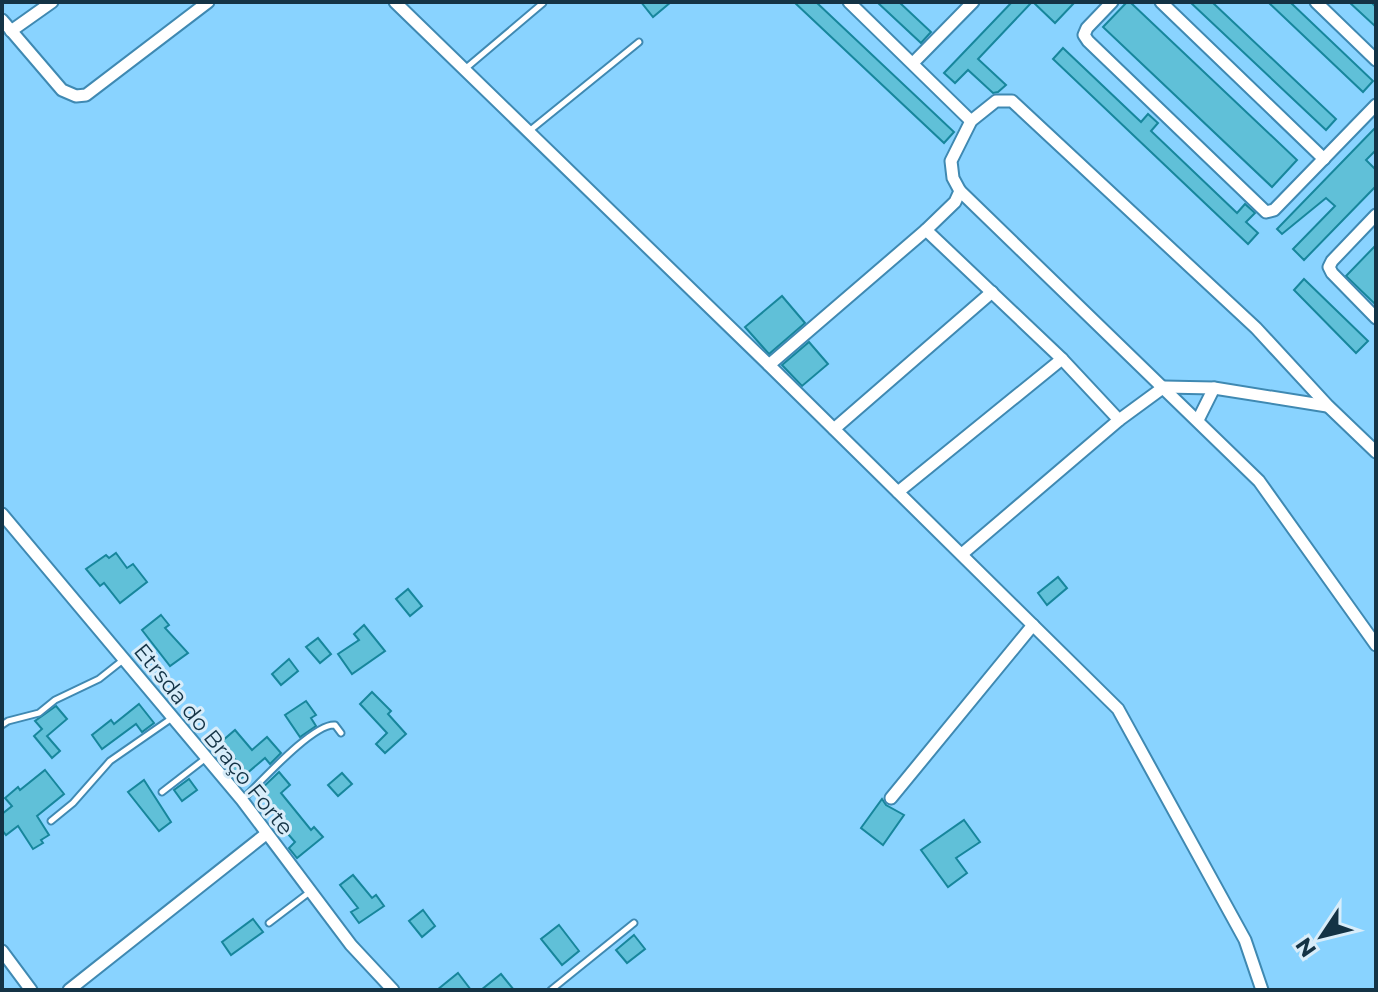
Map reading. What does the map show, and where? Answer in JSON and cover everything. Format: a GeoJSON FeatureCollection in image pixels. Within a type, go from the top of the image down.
{"type":"FeatureCollection","features":[{"type":"Feature","properties":{"kind":"street"},"geometry":{"type":"LineString","coordinates":[[11,31],[52,2]]}},
{"type":"Feature","properties":{"kind":"street"},"geometry":{"type":"LineString","coordinates":[[2,20],[62,90],[76,96],[86,95],[208,2]]}},
{"type":"Feature","properties":{"kind":"street"},"geometry":{"type":"LineString","coordinates":[[395,2],[1118,709],[1245,940],[1259,989]]}},
{"type":"Feature","properties":{"kind":"street"},"geometry":{"type":"LineString","coordinates":[[849,2],[971,121]]}},
{"type":"Feature","properties":{"kind":"street"},"geometry":{"type":"LineString","coordinates":[[913,63],[973,2]]}},
{"type":"Feature","properties":{"kind":"street"},"geometry":{"type":"LineString","coordinates":[[1112,2],[1087,28],[1084,35],[1088,41],[1262,210],[1271,212],[1376,105]]}},
{"type":"Feature","properties":{"kind":"street"},"geometry":{"type":"LineString","coordinates":[[1161,2],[1324,159]]}},
{"type":"Feature","properties":{"kind":"street"},"geometry":{"type":"LineString","coordinates":[[1316,2],[1376,60]]}},
{"type":"Feature","properties":{"kind":"street"},"geometry":{"type":"LineString","coordinates":[[1376,452],[1328,406],[1256,328],[1012,101],[996,101],[971,121],[951,161],[953,178],[960,191],[1259,481],[1376,645]]}},
{"type":"Feature","properties":{"kind":"street"},"geometry":{"type":"LineString","coordinates":[[769,365],[926,230],[955,202],[960,191]]}},
{"type":"Feature","properties":{"kind":"street"},"geometry":{"type":"LineString","coordinates":[[1376,215],[1329,267],[1376,318]]}},
{"type":"Feature","properties":{"kind":"street"},"geometry":{"type":"LineString","coordinates":[[926,230],[1062,359],[1119,420]]}},
{"type":"Feature","properties":{"kind":"street"},"geometry":{"type":"LineString","coordinates":[[834,429],[992,292]]}},
{"type":"Feature","properties":{"kind":"street"},"geometry":{"type":"LineString","coordinates":[[898,492],[1062,359]]}},
{"type":"Feature","properties":{"kind":"street"},"geometry":{"type":"LineString","coordinates":[[962,554],[1119,420],[1164,387],[1214,388],[1328,406]]}},
{"type":"Feature","properties":{"kind":"street"},"geometry":{"type":"LineString","coordinates":[[1198,420],[1214,388]]}},
{"type":"Feature","properties":{"kind":"street","name":"Etrsda do Braço Forte"},"geometry":{"type":"LineString","coordinates":[[2,514],[242,800],[351,945],[393,990]]}},
{"type":"Feature","properties":{"kind":"street"},"geometry":{"type":"LineString","coordinates":[[891,798],[1033,625]]}},
{"type":"Feature","properties":{"kind":"street"},"geometry":{"type":"LineString","coordinates":[[69,990],[266,834]]}},
{"type":"Feature","properties":{"kind":"street"},"geometry":{"type":"LineString","coordinates":[[2,951],[31,990]]}},
{"type":"Feature","properties":{"kind":"lane"},"geometry":{"type":"LineString","coordinates":[[464,69],[543,3]]}},
{"type":"Feature","properties":{"kind":"lane"},"geometry":{"type":"LineString","coordinates":[[528,132],[639,42]]}},
{"type":"Feature","properties":{"kind":"lane"},"geometry":{"type":"LineString","coordinates":[[2,725],[39,713],[55,700],[99,679],[124,659]]}},
{"type":"Feature","properties":{"kind":"lane"},"geometry":{"type":"LineString","coordinates":[[51,821],[73,803],[110,761],[173,717]]}},
{"type":"Feature","properties":{"kind":"lane"},"geometry":{"type":"LineString","coordinates":[[242,800],[303,742],[328,725],[335,725],[341,733]]}},
{"type":"Feature","properties":{"kind":"lane"},"geometry":{"type":"LineString","coordinates":[[162,792],[207,758]]}},
{"type":"Feature","properties":{"kind":"lane"},"geometry":{"type":"LineString","coordinates":[[269,923],[312,891]]}},
{"type":"Feature","properties":{"kind":"lane"},"geometry":{"type":"LineString","coordinates":[[551,990],[634,923]]}},
{"type":"Feature","properties":{"kind":"building"},"geometry":{"type":"Polygon","coordinates":[[[641,2],[671,2],[653,17],[641,2]]]}},
{"type":"Feature","properties":{"kind":"building"},"geometry":{"type":"Polygon","coordinates":[[[794,2],[816,2],[954,132],[944,143],[794,2]]]}},
{"type":"Feature","properties":{"kind":"building"},"geometry":{"type":"Polygon","coordinates":[[[877,2],[899,2],[931,32],[921,43],[877,2]]]}},
{"type":"Feature","properties":{"kind":"building"},"geometry":{"type":"Polygon","coordinates":[[[1012,2],[1032,2],[978,59],[1006,85],[993,93],[968,70],[955,83],[944,73],[1012,2]]]}},
{"type":"Feature","properties":{"kind":"building"},"geometry":{"type":"Polygon","coordinates":[[[1033,2],[1075,2],[1055,23],[1033,2]]]}},
{"type":"Feature","properties":{"kind":"building"},"geometry":{"type":"Polygon","coordinates":[[[1127,2],[1297,160],[1272,187],[1103,27],[1127,2]]]}},
{"type":"Feature","properties":{"kind":"building"},"geometry":{"type":"Polygon","coordinates":[[[1190,2],[1212,2],[1336,119],[1326,130],[1190,2]]]}},
{"type":"Feature","properties":{"kind":"building"},"geometry":{"type":"Polygon","coordinates":[[[1268,2],[1290,2],[1373,81],[1363,92],[1268,2]]]}},
{"type":"Feature","properties":{"kind":"building"},"geometry":{"type":"Polygon","coordinates":[[[1349,2],[1371,2],[1376,7],[1376,27],[1349,2]]]}},
{"type":"Feature","properties":{"kind":"building"},"geometry":{"type":"Polygon","coordinates":[[[1063,48],[1141,122],[1148,114],[1158,123],[1151,131],[1237,213],[1245,204],[1255,213],[1246,222],[1258,233],[1248,244],[1053,59],[1063,48]]]}},
{"type":"Feature","properties":{"kind":"building"},"geometry":{"type":"Polygon","coordinates":[[[1376,127],[1376,150],[1366,160],[1376,170],[1376,186],[1304,260],[1293,249],[1335,206],[1326,198],[1282,234],[1277,229],[1376,127]]]}},
{"type":"Feature","properties":{"kind":"building"},"geometry":{"type":"Polygon","coordinates":[[[1376,245],[1376,305],[1346,276],[1376,245]]]}},
{"type":"Feature","properties":{"kind":"building"},"geometry":{"type":"Polygon","coordinates":[[[1304,279],[1368,341],[1356,353],[1294,290],[1304,279]]]}},
{"type":"Feature","properties":{"kind":"building"},"geometry":{"type":"Polygon","coordinates":[[[782,296],[805,323],[769,354],[745,327],[782,296]]]}},
{"type":"Feature","properties":{"kind":"building"},"geometry":{"type":"Polygon","coordinates":[[[809,342],[828,364],[802,386],[782,365],[809,342]]]}},
{"type":"Feature","properties":{"kind":"building"},"geometry":{"type":"Polygon","coordinates":[[[116,553],[127,568],[133,564],[147,582],[120,603],[104,583],[100,586],[86,569],[106,555],[109,558],[116,553]]]}},
{"type":"Feature","properties":{"kind":"building"},"geometry":{"type":"Polygon","coordinates":[[[1058,577],[1067,588],[1047,605],[1038,593],[1058,577]]]}},
{"type":"Feature","properties":{"kind":"building"},"geometry":{"type":"Polygon","coordinates":[[[408,589],[422,606],[410,616],[396,599],[408,589]]]}},
{"type":"Feature","properties":{"kind":"building"},"geometry":{"type":"Polygon","coordinates":[[[161,615],[169,625],[165,628],[188,653],[170,666],[142,630],[161,615]]]}},
{"type":"Feature","properties":{"kind":"building"},"geometry":{"type":"Polygon","coordinates":[[[364,625],[385,651],[352,674],[338,654],[359,640],[354,634],[364,625]]]}},
{"type":"Feature","properties":{"kind":"building"},"geometry":{"type":"Polygon","coordinates":[[[318,638],[331,654],[320,663],[306,647],[318,638]]]}},
{"type":"Feature","properties":{"kind":"building"},"geometry":{"type":"Polygon","coordinates":[[[289,659],[298,671],[281,685],[272,674],[289,659]]]}},
{"type":"Feature","properties":{"kind":"building"},"geometry":{"type":"Polygon","coordinates":[[[372,692],[391,711],[388,714],[406,734],[385,753],[376,744],[387,733],[360,704],[372,692]]]}},
{"type":"Feature","properties":{"kind":"building"},"geometry":{"type":"Polygon","coordinates":[[[306,701],[316,715],[311,718],[316,726],[300,737],[285,715],[306,701]]]}},
{"type":"Feature","properties":{"kind":"building"},"geometry":{"type":"Polygon","coordinates":[[[139,704],[154,723],[142,732],[136,724],[102,749],[92,735],[111,720],[114,724],[139,704]]]}},
{"type":"Feature","properties":{"kind":"building"},"geometry":{"type":"Polygon","coordinates":[[[56,706],[67,719],[47,736],[60,751],[52,758],[34,736],[42,729],[35,721],[56,706]]]}},
{"type":"Feature","properties":{"kind":"building"},"geometry":{"type":"Polygon","coordinates":[[[235,730],[252,750],[267,737],[281,753],[270,764],[265,758],[239,780],[230,770],[238,763],[221,742],[235,730]]]}},
{"type":"Feature","properties":{"kind":"building"},"geometry":{"type":"Polygon","coordinates":[[[45,770],[64,794],[37,816],[49,835],[33,849],[18,826],[6,835],[2,830],[2,814],[12,806],[5,798],[45,770]]]}},
{"type":"Feature","properties":{"kind":"building"},"geometry":{"type":"Polygon","coordinates":[[[279,772],[290,785],[281,793],[311,830],[314,827],[323,837],[297,858],[289,848],[295,842],[281,826],[284,823],[258,792],[279,772]]]}},
{"type":"Feature","properties":{"kind":"building"},"geometry":{"type":"Polygon","coordinates":[[[342,773],[352,784],[338,796],[328,785],[342,773]]]}},
{"type":"Feature","properties":{"kind":"building"},"geometry":{"type":"Polygon","coordinates":[[[189,779],[197,790],[182,801],[174,790],[189,779]]]}},
{"type":"Feature","properties":{"kind":"building"},"geometry":{"type":"Polygon","coordinates":[[[144,780],[171,822],[159,831],[128,792],[144,780]]]}},
{"type":"Feature","properties":{"kind":"building"},"geometry":{"type":"Polygon","coordinates":[[[882,799],[886,805],[904,815],[883,845],[861,828],[882,799]]]}},
{"type":"Feature","properties":{"kind":"building"},"geometry":{"type":"Polygon","coordinates":[[[964,820],[980,842],[956,858],[967,873],[948,887],[921,850],[964,820]]]}},
{"type":"Feature","properties":{"kind":"building"},"geometry":{"type":"Polygon","coordinates":[[[353,875],[372,898],[376,895],[384,906],[359,923],[351,912],[358,908],[340,885],[353,875]]]}},
{"type":"Feature","properties":{"kind":"building"},"geometry":{"type":"Polygon","coordinates":[[[423,910],[435,926],[422,937],[409,921],[423,910]]]}},
{"type":"Feature","properties":{"kind":"building"},"geometry":{"type":"Polygon","coordinates":[[[253,919],[263,932],[231,955],[222,942],[253,919]]]}},
{"type":"Feature","properties":{"kind":"building"},"geometry":{"type":"Polygon","coordinates":[[[559,925],[579,951],[562,965],[541,939],[559,925]]]}},
{"type":"Feature","properties":{"kind":"building"},"geometry":{"type":"Polygon","coordinates":[[[634,935],[645,949],[627,963],[616,950],[634,935]]]}},
{"type":"Feature","properties":{"kind":"building"},"geometry":{"type":"Polygon","coordinates":[[[458,973],[471,990],[437,990],[458,973]]]}},
{"type":"Feature","properties":{"kind":"building"},"geometry":{"type":"Polygon","coordinates":[[[501,974],[514,990],[481,990],[501,974]]]}}]}
